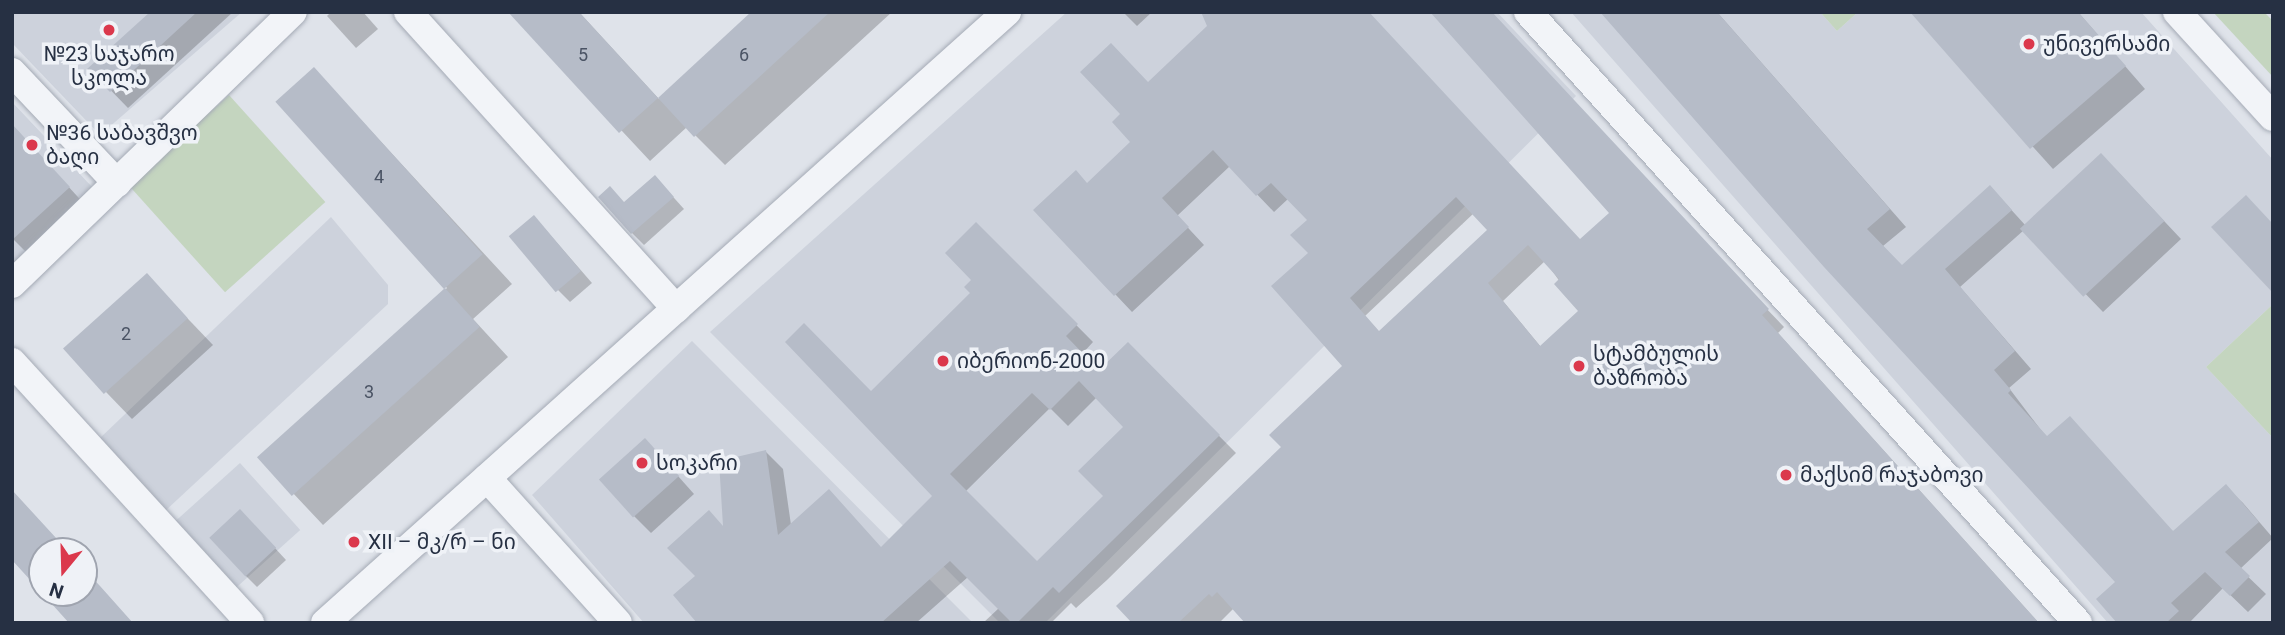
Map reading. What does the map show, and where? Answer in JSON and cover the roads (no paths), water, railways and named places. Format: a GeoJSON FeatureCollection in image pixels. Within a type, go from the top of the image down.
{"type":"FeatureCollection","features":[{"type":"Feature","properties":{"kind":"street"},"geometry":{"type":"LineString","coordinates":[[12,284],[293,12]]}},
{"type":"Feature","properties":{"kind":"street"},"geometry":{"type":"LineString","coordinates":[[408,12],[676,309]]}},
{"type":"Feature","properties":{"kind":"street"},"geometry":{"type":"LineString","coordinates":[[325,623],[1007,12]]}},
{"type":"Feature","properties":{"kind":"street"},"geometry":{"type":"LineString","coordinates":[[1528,12],[2078,623]]}},
{"type":"Feature","properties":{"kind":"street"},"geometry":{"type":"LineString","coordinates":[[2178,12],[2273,117]]}},
{"type":"Feature","properties":{"kind":"street"},"geometry":{"type":"LineString","coordinates":[[12,72],[117,183]]}},
{"type":"Feature","properties":{"kind":"street"},"geometry":{"type":"LineString","coordinates":[[12,362],[250,623]]}},
{"type":"Feature","properties":{"kind":"street"},"geometry":{"type":"LineString","coordinates":[[486,478],[618,623]]}},
{"type":"Feature","properties":{"kind":"place","name":"№23 საჯარო სკოლა"},"geometry":{"type":"Point","coordinates":[109,30]}},
{"type":"Feature","properties":{"kind":"place","name":"უნივერსამი"},"geometry":{"type":"Point","coordinates":[2029,44]}},
{"type":"Feature","properties":{"kind":"place","name":"№36 საბავშვო ბაღი"},"geometry":{"type":"Point","coordinates":[32,145]}},
{"type":"Feature","properties":{"kind":"place","name":"იბერიონ-2000"},"geometry":{"type":"Point","coordinates":[943,361]}},
{"type":"Feature","properties":{"kind":"place","name":"სტამბულის ბაზრობა"},"geometry":{"type":"Point","coordinates":[1579,366]}},
{"type":"Feature","properties":{"kind":"place","name":"სოკარი"},"geometry":{"type":"Point","coordinates":[642,463]}},
{"type":"Feature","properties":{"kind":"place","name":"მაქსიმ რაჯაბოვი"},"geometry":{"type":"Point","coordinates":[1786,475]}},
{"type":"Feature","properties":{"kind":"place","name":"XII – მკ/რ – ნი"},"geometry":{"type":"Point","coordinates":[354,542]}}]}
